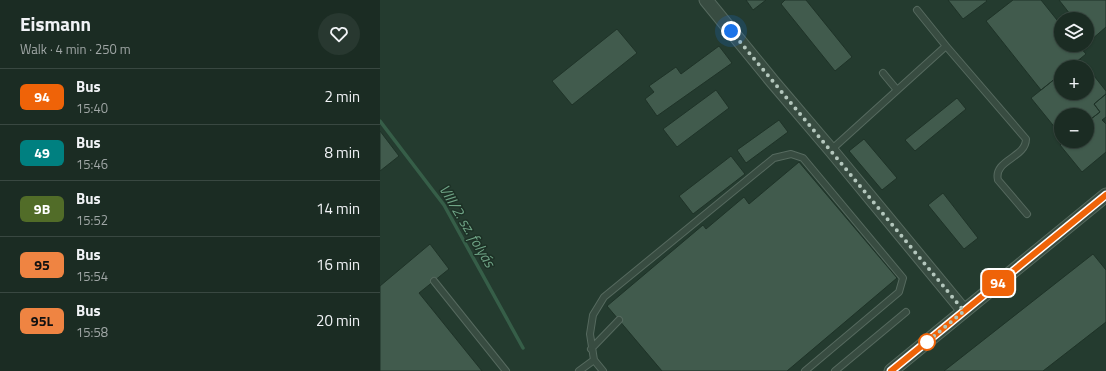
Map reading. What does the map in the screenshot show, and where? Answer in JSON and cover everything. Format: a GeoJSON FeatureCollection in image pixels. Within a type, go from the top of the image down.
{"type":"FeatureCollection","features":[{"type":"Feature","properties":{"kind":"street"},"geometry":{"type":"LineString","coordinates":[[706,0],[964,311]]}},
{"type":"Feature","properties":{"kind":"street"},"geometry":{"type":"LineString","coordinates":[[891,371],[1106,195]]}},
{"type":"Feature","properties":{"kind":"lane"},"geometry":{"type":"LineString","coordinates":[[917,10],[1026,139],[1024,149],[1000,167],[996,175],[998,180],[1027,214]]}},
{"type":"Feature","properties":{"kind":"lane"},"geometry":{"type":"LineString","coordinates":[[831,150],[946,46]]}},
{"type":"Feature","properties":{"kind":"lane"},"geometry":{"type":"LineString","coordinates":[[882,73],[897,90]]}},
{"type":"Feature","properties":{"kind":"lane"},"geometry":{"type":"LineString","coordinates":[[603,371],[594,360],[591,349],[590,334],[593,314],[604,297],[774,158],[791,154],[803,158],[903,278],[899,292],[805,371]]}},
{"type":"Feature","properties":{"kind":"lane"},"geometry":{"type":"LineString","coordinates":[[434,281],[506,371]]}},
{"type":"Feature","properties":{"kind":"lane"},"geometry":{"type":"LineString","coordinates":[[835,371],[906,312]]}},
{"type":"Feature","properties":{"kind":"lane"},"geometry":{"type":"LineString","coordinates":[[591,349],[619,320]]}},
{"type":"Feature","properties":{"kind":"lane"},"geometry":{"type":"LineString","coordinates":[[579,371],[594,360]]}},
{"type":"Feature","properties":{"kind":"building"},"geometry":{"type":"Polygon","coordinates":[[[746,0],[766,0],[753,10],[746,0]]]}},
{"type":"Feature","properties":{"kind":"building"},"geometry":{"type":"Polygon","coordinates":[[[785,0],[806,0],[852,57],[835,71],[781,4],[785,0]]]}},
{"type":"Feature","properties":{"kind":"building"},"geometry":{"type":"Polygon","coordinates":[[[948,0],[986,0],[987,1],[963,19],[948,0]]]}},
{"type":"Feature","properties":{"kind":"building"},"geometry":{"type":"Polygon","coordinates":[[[1013,0],[1041,0],[1054,16],[1054,52],[1084,52],[1086,54],[1079,60],[1054,60],[1054,80],[1041,90],[986,21],[1013,0]]]}},
{"type":"Feature","properties":{"kind":"building"},"geometry":{"type":"Polygon","coordinates":[[[1059,0],[1106,0],[1106,27],[1094,37],[1094,12],[1068,12],[1059,0]]]}},
{"type":"Feature","properties":{"kind":"building"},"geometry":{"type":"Polygon","coordinates":[[[617,29],[637,53],[572,105],[552,81],[617,29]]]}},
{"type":"Feature","properties":{"kind":"building"},"geometry":{"type":"Polygon","coordinates":[[[719,46],[732,63],[657,116],[645,99],[654,92],[649,86],[676,67],[681,74],[719,46]]]}},
{"type":"Feature","properties":{"kind":"building"},"geometry":{"type":"Polygon","coordinates":[[[1094,76],[1106,91],[1106,94],[1094,104],[1100,112],[1094,117],[1094,108],[1054,108],[1054,126],[1031,98],[1054,80],[1054,100],[1094,100],[1094,76]]]}},
{"type":"Feature","properties":{"kind":"building"},"geometry":{"type":"Polygon","coordinates":[[[716,90],[729,108],[677,147],[663,129],[716,90]]]}},
{"type":"Feature","properties":{"kind":"building"},"geometry":{"type":"Polygon","coordinates":[[[1106,94],[1106,117],[1102,120],[1106,124],[1106,152],[1082,172],[1062,148],[1094,148],[1094,117],[1100,112],[1094,104],[1106,94]]]}},
{"type":"Feature","properties":{"kind":"building"},"geometry":{"type":"Polygon","coordinates":[[[957,98],[966,109],[915,151],[905,140],[957,98]]]}},
{"type":"Feature","properties":{"kind":"building"},"geometry":{"type":"Polygon","coordinates":[[[779,120],[788,132],[746,163],[737,150],[779,120]]]}},
{"type":"Feature","properties":{"kind":"building"},"geometry":{"type":"Polygon","coordinates":[[[380,131],[399,156],[380,171],[380,131]]]}},
{"type":"Feature","properties":{"kind":"building"},"geometry":{"type":"Polygon","coordinates":[[[864,139],[897,178],[882,190],[849,151],[864,139]]]}},
{"type":"Feature","properties":{"kind":"building"},"geometry":{"type":"Polygon","coordinates":[[[731,156],[745,174],[693,214],[679,196],[731,156]]]}},
{"type":"Feature","properties":{"kind":"building"},"geometry":{"type":"Polygon","coordinates":[[[799,162],[897,278],[787,371],[662,371],[607,306],[703,225],[706,229],[744,197],[749,204],[799,162]]]}},
{"type":"Feature","properties":{"kind":"building"},"geometry":{"type":"Polygon","coordinates":[[[943,193],[978,238],[964,249],[928,205],[943,193]]]}},
{"type":"Feature","properties":{"kind":"building"},"geometry":{"type":"Polygon","coordinates":[[[430,244],[449,269],[419,293],[482,371],[380,371],[380,286],[430,244]]]}},
{"type":"Feature","properties":{"kind":"building"},"geometry":{"type":"Polygon","coordinates":[[[1093,254],[1106,270],[1106,322],[1043,371],[944,371],[1093,254]]]}},
{"type":"Feature","properties":{"kind":"waterway","name":"VIII/2. sz. folyás"},"geometry":{"type":"LineString","coordinates":[[380,121],[444,205],[523,348]]}},
{"type":"Feature","properties":{"kind":"bus line","name":"94"},"geometry":{"type":"LineString","coordinates":[[891,371],[1106,195]]}},
{"type":"Feature","properties":{"kind":"route"},"geometry":{"type":"LineString","coordinates":[[731,31],[964,311],[927,342]]}}]}
